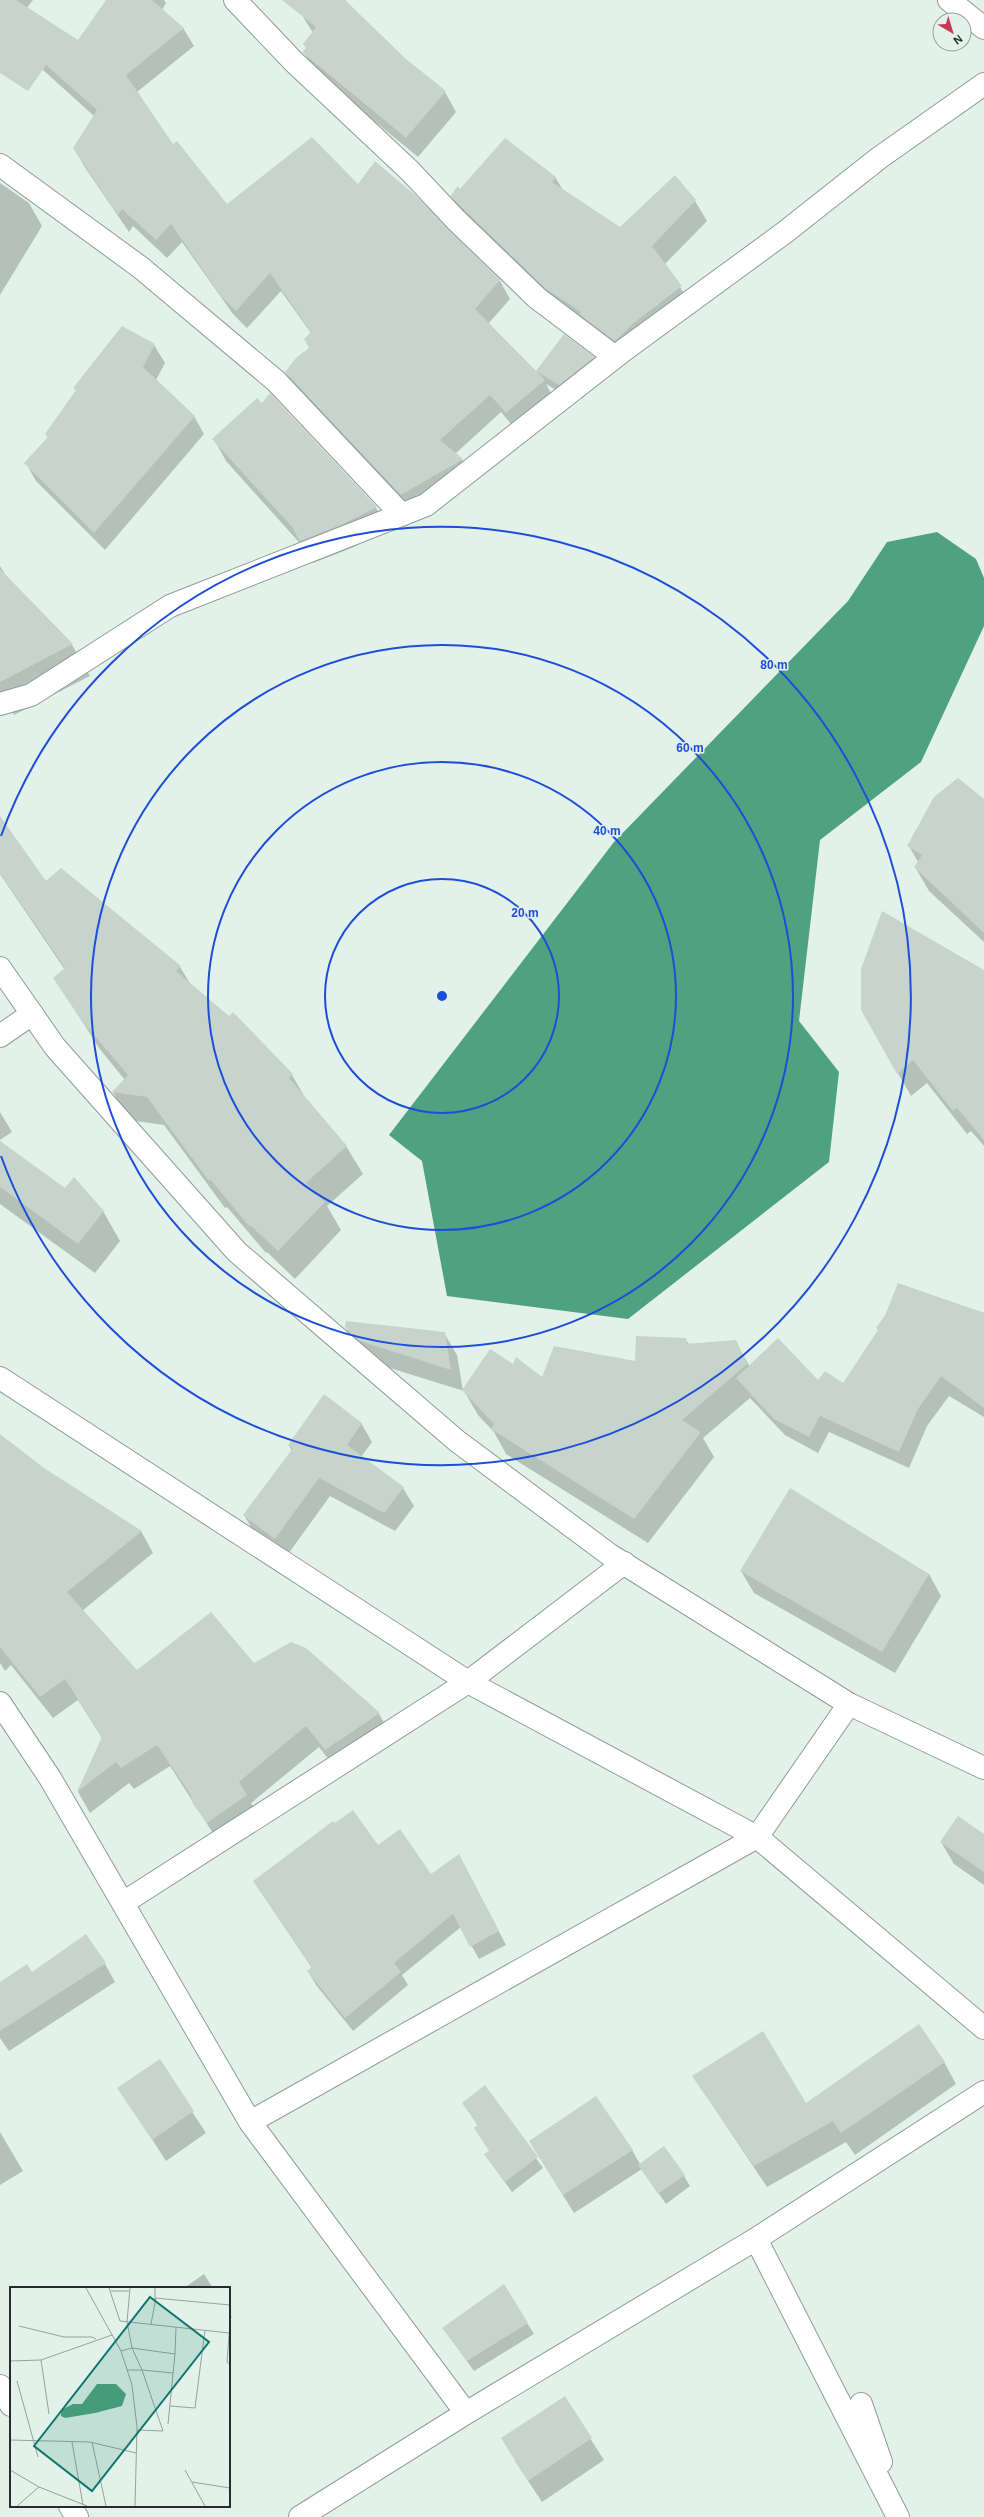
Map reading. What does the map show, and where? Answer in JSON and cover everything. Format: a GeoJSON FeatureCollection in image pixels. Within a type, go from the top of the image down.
{"type":"FeatureCollection","features":[{"type":"Feature","properties":{"kind":"street"},"geometry":{"type":"LineString","coordinates":[[235,0],[294,62],[410,171],[456,220],[537,298],[615,357]]}},
{"type":"Feature","properties":{"kind":"street"},"geometry":{"type":"LineString","coordinates":[[949,0],[984,28]]}},
{"type":"Feature","properties":{"kind":"street"},"geometry":{"type":"LineString","coordinates":[[0,704],[31,696],[170,606],[426,505],[615,357],[784,233],[879,158],[984,84]]}},
{"type":"Feature","properties":{"kind":"street"},"geometry":{"type":"LineString","coordinates":[[0,165],[140,267],[276,381],[402,515]]}},
{"type":"Feature","properties":{"kind":"street"},"geometry":{"type":"LineString","coordinates":[[0,968],[55,1047],[237,1252],[457,1441],[624,1563],[849,1704],[984,1768]]}},
{"type":"Feature","properties":{"kind":"street"},"geometry":{"type":"LineString","coordinates":[[0,1036],[32,1014]]}},
{"type":"Feature","properties":{"kind":"street"},"geometry":{"type":"LineString","coordinates":[[0,1378],[468,1682],[757,1837],[984,2028]]}},
{"type":"Feature","properties":{"kind":"street"},"geometry":{"type":"LineString","coordinates":[[123,1903],[468,1682],[624,1563]]}},
{"type":"Feature","properties":{"kind":"street"},"geometry":{"type":"LineString","coordinates":[[0,1703],[50,1778],[250,2122],[466,2413]]}},
{"type":"Feature","properties":{"kind":"street"},"geometry":{"type":"LineString","coordinates":[[250,2122],[757,1837],[849,1704]]}},
{"type":"Feature","properties":{"kind":"street"},"geometry":{"type":"LineString","coordinates":[[300,2517],[466,2413],[756,2239],[984,2092]]}},
{"type":"Feature","properties":{"kind":"street"},"geometry":{"type":"LineString","coordinates":[[756,2239],[898,2517]]}},
{"type":"Feature","properties":{"kind":"street"},"geometry":{"type":"LineString","coordinates":[[0,2386],[10,2403]]}},
{"type":"Feature","properties":{"kind":"street"},"geometry":{"type":"LineString","coordinates":[[861,2404],[894,2502],[905,2517]]}},
{"type":"Feature","properties":{"kind":"street"},"geometry":{"type":"LineString","coordinates":[[71,2507],[77,2517]]}},
{"type":"Feature","properties":{"kind":"shaded area"},"geometry":{"type":"Polygon","coordinates":[[[937,532],[976,559],[984,578],[984,626],[921,762],[820,840],[799,1021],[839,1072],[829,1162],[628,1319],[447,1296],[422,1161],[389,1135],[614,842],[848,601],[887,542],[937,532]]]}},
{"type":"Feature","properties":{"kind":"building"},"geometry":{"type":"Polygon","coordinates":[[[0,0],[16,0],[78,40],[106,0],[152,0],[184,28],[126,75],[173,144],[177,141],[227,204],[312,137],[358,184],[375,161],[416,196],[500,280],[475,309],[545,380],[506,413],[490,395],[440,440],[463,459],[401,495],[285,372],[296,358],[309,348],[304,339],[311,332],[270,273],[236,311],[221,296],[171,224],[156,240],[122,209],[118,215],[73,148],[97,110],[46,65],[28,91],[0,73],[0,0]]]}},
{"type":"Feature","properties":{"kind":"building"},"geometry":{"type":"Polygon","coordinates":[[[282,0],[345,0],[406,59],[446,91],[406,138],[302,52],[306,48],[303,44],[316,27],[282,0]]]}},
{"type":"Feature","properties":{"kind":"building"},"geometry":{"type":"Polygon","coordinates":[[[505,138],[556,177],[552,182],[620,227],[675,175],[696,200],[652,246],[682,286],[635,322],[615,341],[579,314],[581,312],[545,288],[450,196],[458,186],[460,189],[505,138]]]}},
{"type":"Feature","properties":{"kind":"building"},"geometry":{"type":"Polygon","coordinates":[[[122,326],[155,344],[143,367],[195,416],[94,533],[24,463],[48,437],[45,434],[76,390],[73,388],[122,326]]]}},
{"type":"Feature","properties":{"kind":"building"},"geometry":{"type":"Polygon","coordinates":[[[564,334],[595,357],[559,385],[536,371],[564,334]]]}},
{"type":"Feature","properties":{"kind":"building"},"geometry":{"type":"Polygon","coordinates":[[[270,393],[377,507],[341,525],[300,541],[292,527],[212,439],[257,398],[262,403],[270,393]]]}},
{"type":"Feature","properties":{"kind":"building"},"geometry":{"type":"Polygon","coordinates":[[[0,569],[73,644],[0,682],[0,569]]]}},
{"type":"Feature","properties":{"kind":"building"},"geometry":{"type":"Polygon","coordinates":[[[958,778],[984,799],[984,933],[914,867],[922,855],[907,846],[934,797],[958,778]]]}},
{"type":"Feature","properties":{"kind":"building"},"geometry":{"type":"Polygon","coordinates":[[[0,816],[46,881],[61,868],[181,966],[176,971],[229,1016],[233,1012],[293,1074],[289,1078],[347,1146],[306,1183],[325,1202],[278,1251],[250,1225],[249,1226],[210,1179],[209,1181],[147,1097],[112,1092],[128,1075],[81,1020],[53,978],[65,968],[0,873],[0,816]]]}},
{"type":"Feature","properties":{"kind":"building"},"geometry":{"type":"Polygon","coordinates":[[[882,911],[984,970],[984,1140],[957,1108],[953,1111],[913,1060],[897,1074],[861,1010],[861,969],[882,911]]]}},
{"type":"Feature","properties":{"kind":"building"},"geometry":{"type":"Polygon","coordinates":[[[0,1141],[65,1188],[74,1177],[104,1211],[78,1244],[0,1187],[0,1141]]]}},
{"type":"Feature","properties":{"kind":"building"},"geometry":{"type":"Polygon","coordinates":[[[898,1283],[984,1313],[984,1408],[941,1376],[918,1409],[899,1452],[820,1416],[809,1437],[774,1419],[736,1378],[778,1338],[818,1380],[825,1371],[843,1383],[878,1330],[876,1328],[886,1314],[898,1283]]]}},
{"type":"Feature","properties":{"kind":"building"},"geometry":{"type":"Polygon","coordinates":[[[346,1321],[445,1332],[451,1370],[360,1341],[345,1328],[346,1321]]]}},
{"type":"Feature","properties":{"kind":"building"},"geometry":{"type":"Polygon","coordinates":[[[636,1336],[686,1338],[687,1344],[736,1340],[747,1364],[682,1420],[701,1432],[634,1519],[491,1429],[494,1424],[462,1390],[490,1349],[513,1364],[516,1357],[542,1377],[554,1346],[635,1361],[636,1336]]]}},
{"type":"Feature","properties":{"kind":"building"},"geometry":{"type":"Polygon","coordinates":[[[324,1394],[362,1423],[347,1445],[404,1487],[384,1513],[319,1478],[275,1539],[243,1515],[293,1448],[288,1445],[324,1394]]]}},
{"type":"Feature","properties":{"kind":"building"},"geometry":{"type":"Polygon","coordinates":[[[0,1434],[44,1468],[142,1531],[67,1592],[137,1670],[211,1612],[254,1663],[291,1642],[306,1648],[380,1713],[325,1750],[306,1726],[239,1782],[247,1795],[207,1823],[193,1804],[191,1795],[157,1745],[121,1768],[116,1762],[77,1792],[102,1737],[65,1679],[40,1697],[0,1647],[0,1434]]]}},
{"type":"Feature","properties":{"kind":"building"},"geometry":{"type":"Polygon","coordinates":[[[790,1488],[929,1574],[882,1652],[740,1571],[790,1488]]]}},
{"type":"Feature","properties":{"kind":"building"},"geometry":{"type":"Polygon","coordinates":[[[353,1810],[378,1845],[400,1829],[431,1874],[459,1854],[499,1931],[470,1947],[453,1914],[394,1963],[401,1972],[345,2018],[307,1971],[312,1967],[253,1881],[333,1821],[335,1823],[353,1810]]]}},
{"type":"Feature","properties":{"kind":"building"},"geometry":{"type":"Polygon","coordinates":[[[958,1816],[984,1834],[984,1872],[940,1842],[958,1816]]]}},
{"type":"Feature","properties":{"kind":"building"},"geometry":{"type":"Polygon","coordinates":[[[86,1934],[106,1963],[0,2031],[0,1982],[27,1964],[32,1972],[86,1934]]]}},
{"type":"Feature","properties":{"kind":"building"},"geometry":{"type":"Polygon","coordinates":[[[919,2024],[945,2062],[841,2133],[833,2121],[754,2166],[692,2076],[763,2031],[806,2103],[919,2024]]]}},
{"type":"Feature","properties":{"kind":"building"},"geometry":{"type":"Polygon","coordinates":[[[160,2059],[194,2111],[152,2140],[117,2088],[160,2059]]]}},
{"type":"Feature","properties":{"kind":"building"},"geometry":{"type":"Polygon","coordinates":[[[485,2085],[538,2157],[505,2182],[484,2154],[489,2151],[474,2128],[478,2125],[462,2103],[485,2085]]]}},
{"type":"Feature","properties":{"kind":"building"},"geometry":{"type":"Polygon","coordinates":[[[596,2096],[633,2150],[563,2195],[529,2141],[596,2096]]]}},
{"type":"Feature","properties":{"kind":"building"},"geometry":{"type":"Polygon","coordinates":[[[664,2146],[685,2175],[658,2194],[638,2165],[664,2146]]]}},
{"type":"Feature","properties":{"kind":"building"},"geometry":{"type":"Polygon","coordinates":[[[504,2284],[528,2323],[467,2361],[442,2328],[504,2284]]]}},
{"type":"Feature","properties":{"kind":"building"},"geometry":{"type":"Polygon","coordinates":[[[565,2396],[592,2438],[528,2481],[501,2438],[565,2396]]]}}]}
